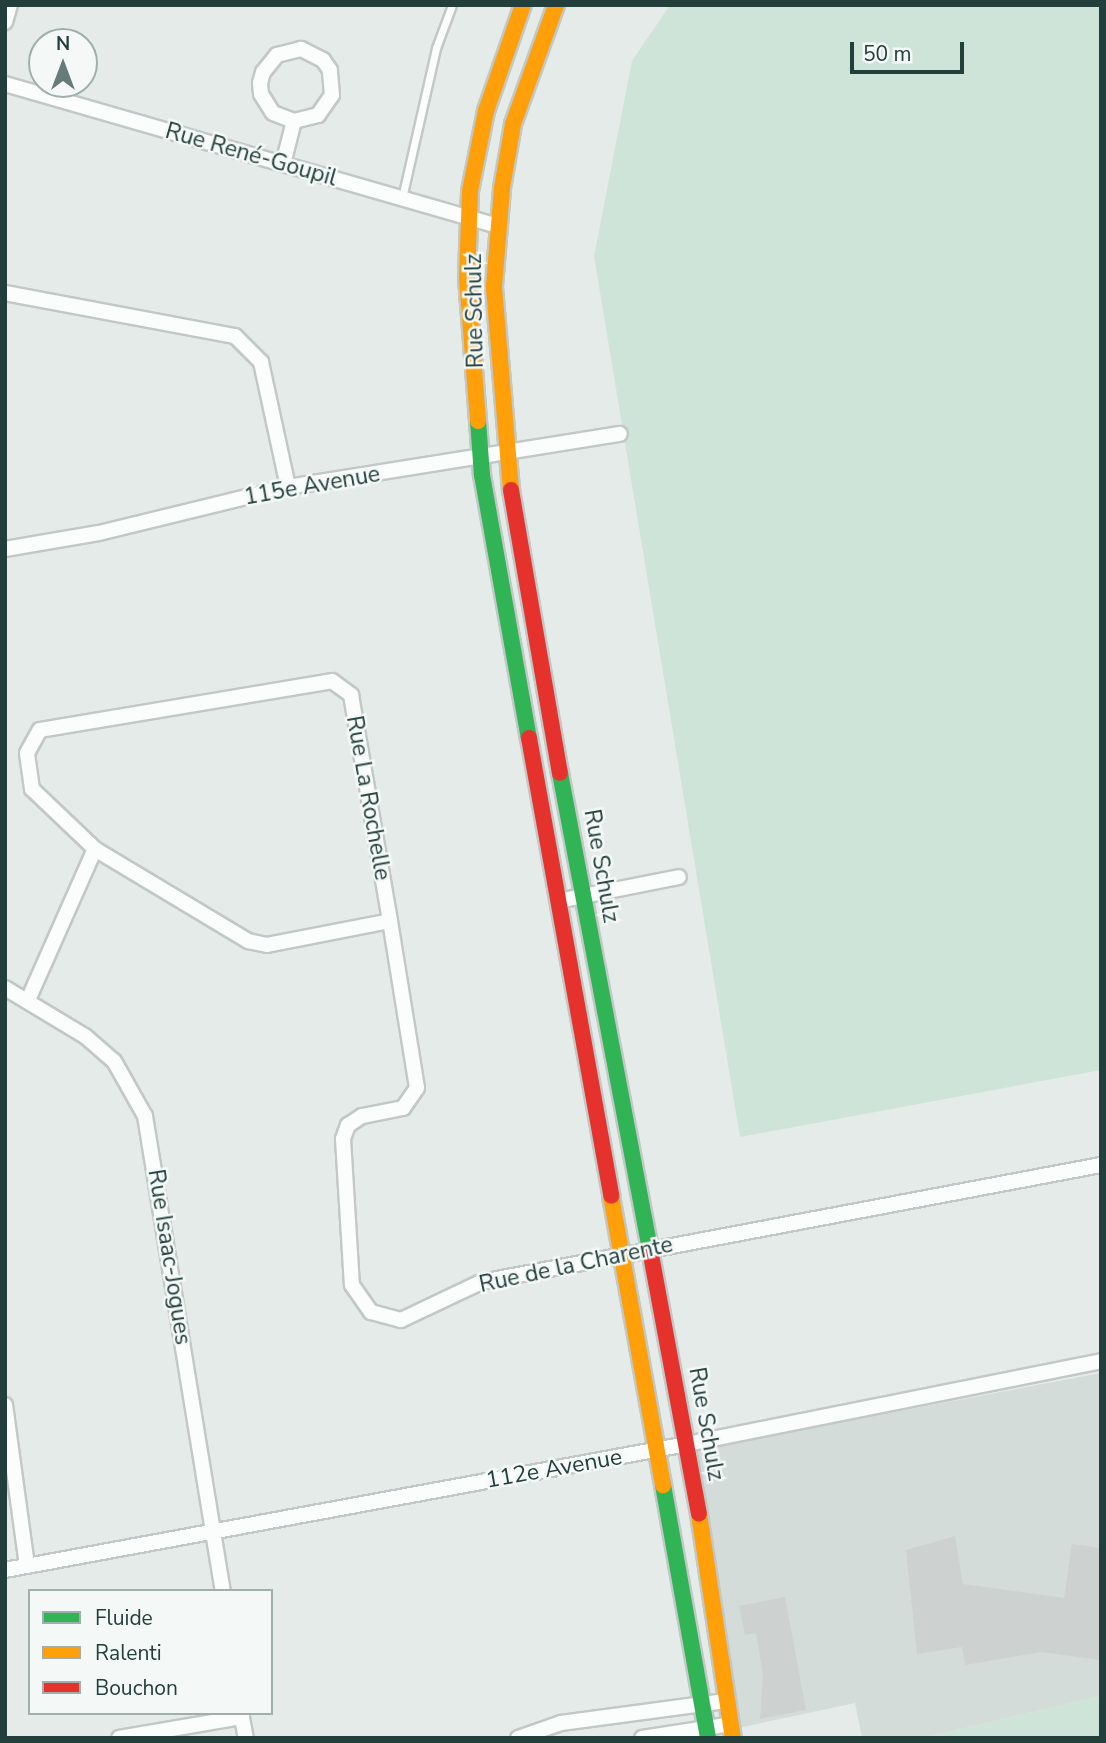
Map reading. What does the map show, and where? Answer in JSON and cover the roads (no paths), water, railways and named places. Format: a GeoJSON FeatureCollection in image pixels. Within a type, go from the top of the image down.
{"type":"FeatureCollection","features":[{"type":"Feature","properties":{"kind":"street"},"geometry":{"type":"LineString","coordinates":[[5,22],[10,5]]}},
{"type":"Feature","properties":{"kind":"street","name":"Rue Schulz"},"geometry":{"type":"LineString","coordinates":[[523,5],[485,111],[468,218],[470,369],[480,458],[618,1253],[657,1450],[707,1733]]}},
{"type":"Feature","properties":{"kind":"street","name":"Rue Schulz"},"geometry":{"type":"LineString","coordinates":[[556,5],[513,124],[498,226],[494,286],[506,454],[582,896],[687,1444],[732,1731]]}},
{"type":"Feature","properties":{"kind":"street"},"geometry":{"type":"LineString","coordinates":[[301,49],[313,53],[330,71],[332,95],[318,115],[294,121],[273,113],[261,94],[260,83],[263,72],[277,55],[301,49]]}},
{"type":"Feature","properties":{"kind":"street","name":"Rue René-Goupil"},"geometry":{"type":"LineString","coordinates":[[5,84],[498,226]]}},
{"type":"Feature","properties":{"kind":"street"},"geometry":{"type":"LineString","coordinates":[[283,164],[294,121]]}},
{"type":"Feature","properties":{"kind":"street"},"geometry":{"type":"LineString","coordinates":[[5,293],[235,336],[261,362],[288,488]]}},
{"type":"Feature","properties":{"kind":"street","name":"115e Avenue"},"geometry":{"type":"LineString","coordinates":[[5,549],[99,533],[288,488],[620,434]]}},
{"type":"Feature","properties":{"kind":"street","name":"Rue La Rochelle"},"geometry":{"type":"LineString","coordinates":[[332,681],[351,695],[390,921],[267,945],[247,941],[95,849],[32,789],[27,753],[40,730],[332,681]]}},
{"type":"Feature","properties":{"kind":"street"},"geometry":{"type":"LineString","coordinates":[[28,1000],[95,849]]}},
{"type":"Feature","properties":{"kind":"street"},"geometry":{"type":"LineString","coordinates":[[558,901],[678,877]]}},
{"type":"Feature","properties":{"kind":"street","name":"Rue de la Charente"},"geometry":{"type":"LineString","coordinates":[[390,921],[417,1088],[403,1108],[355,1121],[343,1139],[352,1285],[371,1312],[401,1320],[481,1282],[618,1253],[1101,1165]]}},
{"type":"Feature","properties":{"kind":"street","name":"Rue Isaac-Jogues"},"geometry":{"type":"LineString","coordinates":[[5,988],[28,1000],[114,1060],[145,1116],[223,1589]]}},
{"type":"Feature","properties":{"kind":"street","name":"112e Avenue"},"geometry":{"type":"LineString","coordinates":[[5,1570],[657,1450],[1101,1361]]}},
{"type":"Feature","properties":{"kind":"street"},"geometry":{"type":"LineString","coordinates":[[5,1405],[26,1566]]}},
{"type":"Feature","properties":{"kind":"street"},"geometry":{"type":"LineString","coordinates":[[678,1573],[708,1569]]}},
{"type":"Feature","properties":{"kind":"street"},"geometry":{"type":"LineString","coordinates":[[517,1738],[561,1723],[726,1701]]}},
{"type":"Feature","properties":{"kind":"street"},"geometry":{"type":"LineString","coordinates":[[119,1738],[242,1715],[246,1738]]}},
{"type":"Feature","properties":{"kind":"street"},"geometry":{"type":"LineString","coordinates":[[642,1738],[732,1731]]}},
{"type":"Feature","properties":{"kind":"lane"},"geometry":{"type":"LineString","coordinates":[[401,198],[436,48],[452,5]]}}]}
